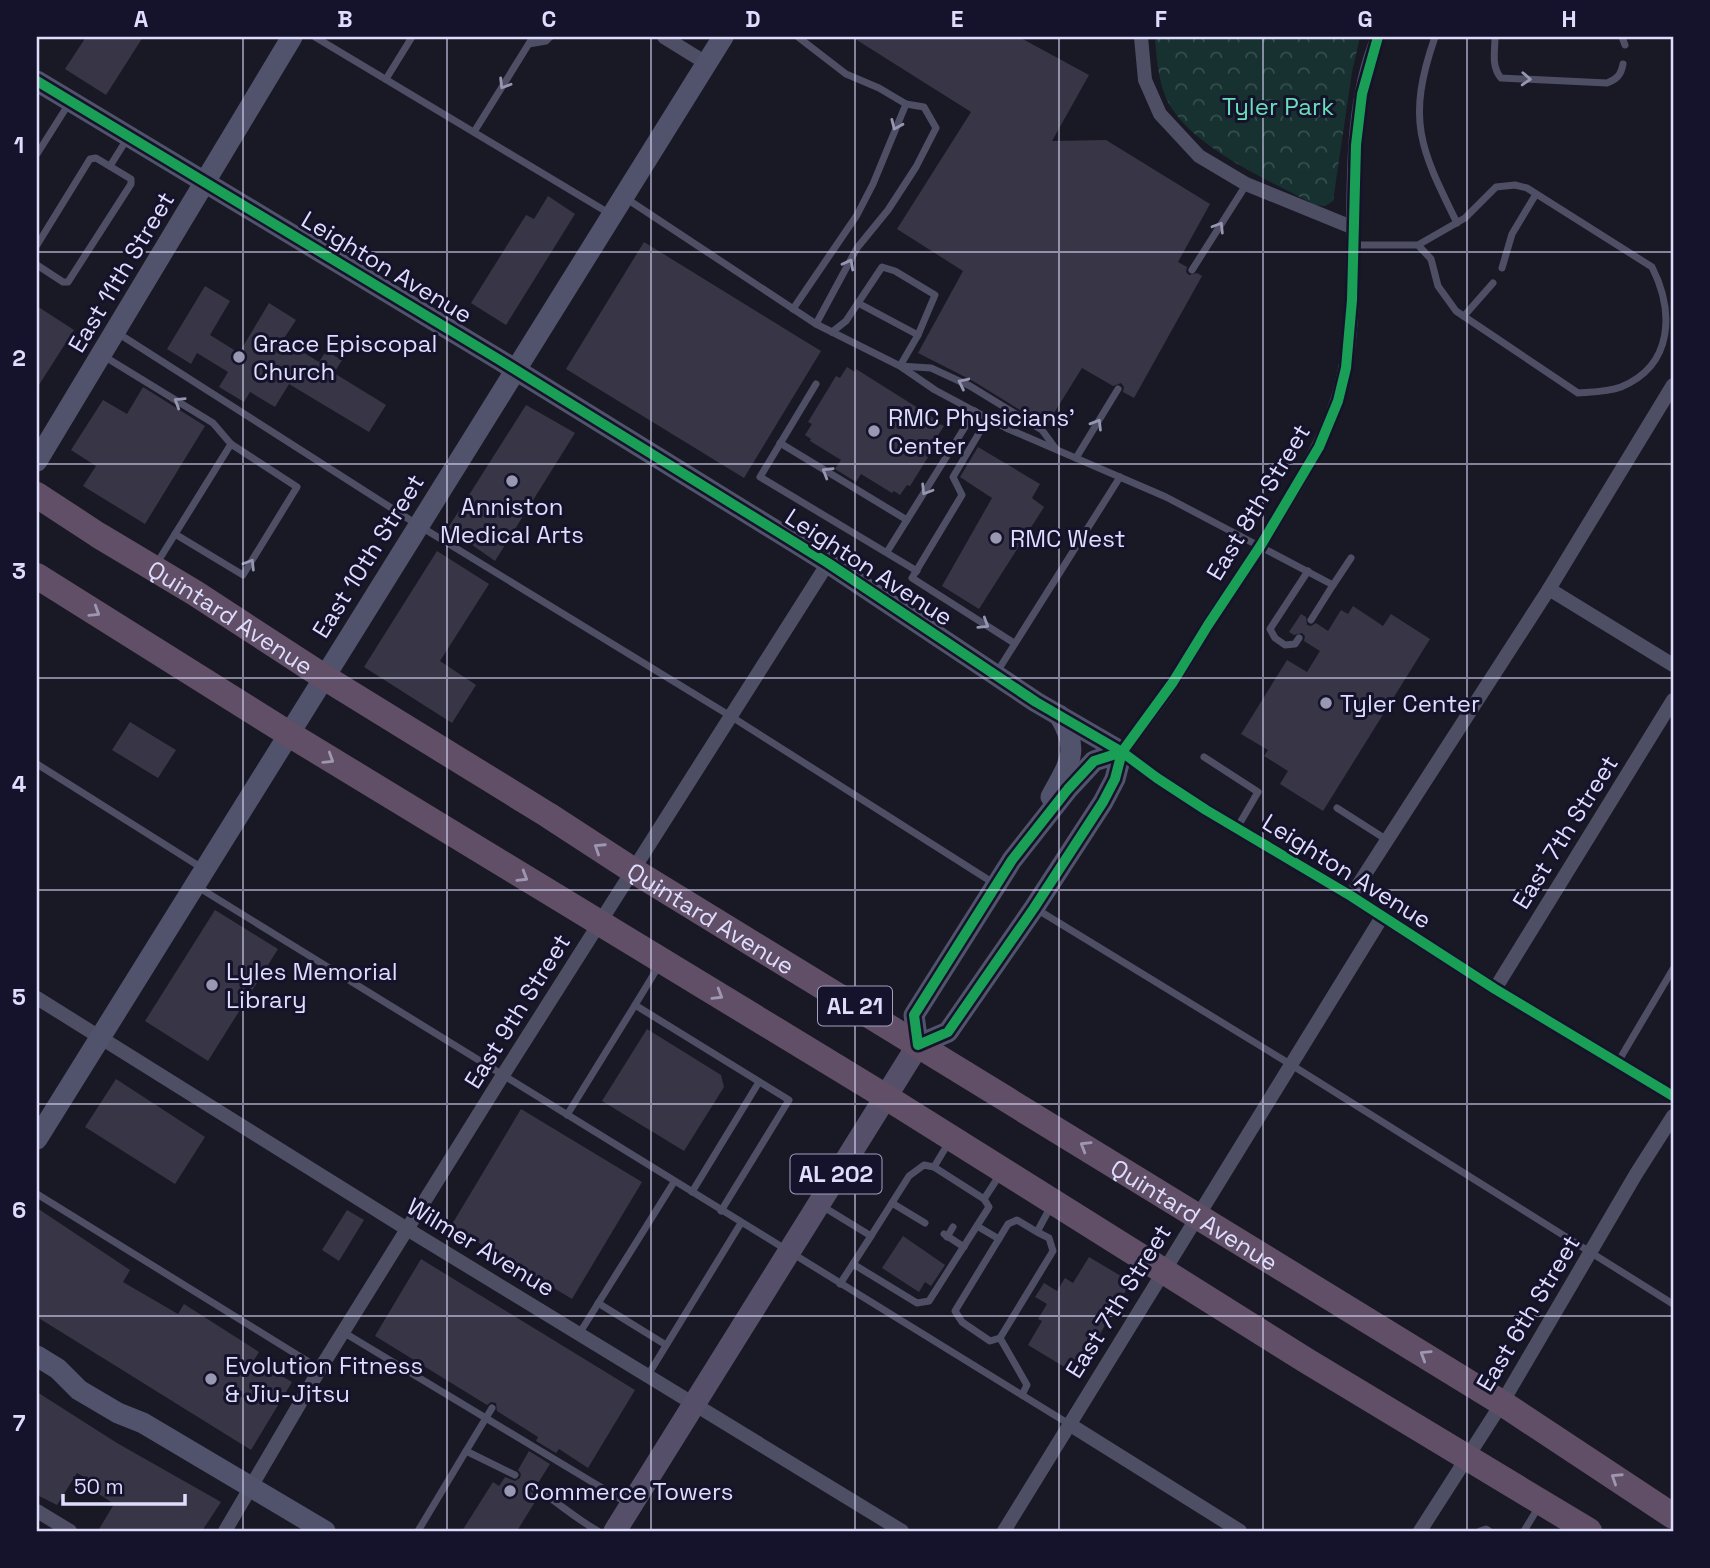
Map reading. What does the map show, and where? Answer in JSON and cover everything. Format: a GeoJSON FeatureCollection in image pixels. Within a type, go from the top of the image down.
{"type":"FeatureCollection","features":[{"type":"Feature","properties":{"kind":"highway","name":"Quintard Avenue"},"geometry":{"type":"LineString","coordinates":[[37,495],[634,870],[1502,1403],[1673,1516]]}},
{"type":"Feature","properties":{"kind":"highway","name":"AL 21"},"geometry":{"type":"LineString","coordinates":[[37,576],[289,734],[886,1097],[1589,1531]]}},
{"type":"Feature","properties":{"kind":"main road","name":"AL 202"},"geometry":{"type":"LineString","coordinates":[[619,1525],[918,1045]]}},
{"type":"Feature","properties":{"kind":"street","name":"East 11th Street"},"geometry":{"type":"LineString","coordinates":[[37,461],[292,37]]}},
{"type":"Feature","properties":{"kind":"street"},"geometry":{"type":"LineString","coordinates":[[664,37],[706,63]]}},
{"type":"Feature","properties":{"kind":"street","name":"East 10th Street"},"geometry":{"type":"LineString","coordinates":[[39,1129],[200,877],[723,37]]}},
{"type":"Feature","properties":{"kind":"street"},"geometry":{"type":"LineString","coordinates":[[1141,37],[1145,80],[1160,114],[1199,156],[1247,184],[1354,228]]}},
{"type":"Feature","properties":{"kind":"street","name":"East 8th Street"},"geometry":{"type":"LineString","coordinates":[[918,1045],[948,1032],[1034,908],[1103,802],[1115,779],[1122,752],[1174,682],[1261,545],[1319,447],[1338,401],[1346,368],[1352,300],[1356,145],[1362,94],[1378,37]]}},
{"type":"Feature","properties":{"kind":"street","name":"Leighton Avenue"},"geometry":{"type":"LineString","coordinates":[[37,81],[828,563],[995,675],[1122,752],[1157,778],[1351,896],[1495,989],[1673,1096]]}},
{"type":"Feature","properties":{"kind":"street"},"geometry":{"type":"LineString","coordinates":[[1351,896],[1549,589],[1673,385]]}},
{"type":"Feature","properties":{"kind":"street","name":"East 9th Street"},"geometry":{"type":"LineString","coordinates":[[225,1531],[320,1369],[407,1229],[828,563]]}},
{"type":"Feature","properties":{"kind":"street"},"geometry":{"type":"LineString","coordinates":[[1549,589],[1673,665]]}},
{"type":"Feature","properties":{"kind":"street","name":"East 7th Street"},"geometry":{"type":"LineString","coordinates":[[1495,989],[1673,700]]}},
{"type":"Feature","properties":{"kind":"street"},"geometry":{"type":"LineString","coordinates":[[1034,833],[1071,755],[1070,734],[1059,715]]}},
{"type":"Feature","properties":{"kind":"street"},"geometry":{"type":"LineString","coordinates":[[918,1045],[914,1015],[997,885],[1068,789],[1094,761],[1122,752]]}},
{"type":"Feature","properties":{"kind":"street","name":"East 7th Street"},"geometry":{"type":"LineString","coordinates":[[1004,1531],[1382,917]]}},
{"type":"Feature","properties":{"kind":"street","name":"Wilmer Avenue"},"geometry":{"type":"LineString","coordinates":[[37,998],[407,1229],[902,1531]]}},
{"type":"Feature","properties":{"kind":"street","name":"East 6th Street"},"geometry":{"type":"LineString","coordinates":[[1420,1531],[1502,1403],[1673,1116]]}},
{"type":"Feature","properties":{"kind":"street"},"geometry":{"type":"LineString","coordinates":[[37,1356],[58,1370],[79,1390],[118,1413],[143,1423],[325,1531]]}},
{"type":"Feature","properties":{"kind":"street"},"geometry":{"type":"LineString","coordinates":[[1069,1423],[1240,1531]]}},
{"type":"Feature","properties":{"kind":"street"},"geometry":{"type":"LineString","coordinates":[[37,1511],[70,1531]]}},
{"type":"Feature","properties":{"kind":"lane"},"geometry":{"type":"LineString","coordinates":[[315,37],[474,132],[617,206],[816,324],[900,366],[935,390],[1057,450],[1166,497],[1333,585]]}},
{"type":"Feature","properties":{"kind":"lane"},"geometry":{"type":"LineString","coordinates":[[386,79],[412,37]]}},
{"type":"Feature","properties":{"kind":"lane"},"geometry":{"type":"LineString","coordinates":[[474,132],[531,40],[546,41],[550,37]]}},
{"type":"Feature","properties":{"kind":"lane"},"geometry":{"type":"LineString","coordinates":[[798,37],[846,74],[879,88],[906,104],[924,107],[936,128],[916,167],[888,210],[857,248],[816,324]]}},
{"type":"Feature","properties":{"kind":"lane"},"geometry":{"type":"LineString","coordinates":[[1435,37],[1424,69],[1419,106],[1421,141],[1432,172],[1457,223]]}},
{"type":"Feature","properties":{"kind":"lane"},"geometry":{"type":"LineString","coordinates":[[1495,37],[1495,71],[1502,78],[1607,83],[1621,73],[1623,64]]}},
{"type":"Feature","properties":{"kind":"lane"},"geometry":{"type":"LineString","coordinates":[[1622,37],[1625,45]]}},
{"type":"Feature","properties":{"kind":"lane"},"geometry":{"type":"LineString","coordinates":[[37,154],[71,101]]}},
{"type":"Feature","properties":{"kind":"lane"},"geometry":{"type":"LineString","coordinates":[[793,309],[857,215],[873,184],[906,104]]}},
{"type":"Feature","properties":{"kind":"lane"},"geometry":{"type":"LineString","coordinates":[[110,166],[129,136]]}},
{"type":"Feature","properties":{"kind":"lane"},"geometry":{"type":"LineString","coordinates":[[37,245],[90,159],[96,158],[131,179],[131,184],[68,282],[63,282],[37,265]]}},
{"type":"Feature","properties":{"kind":"lane"},"geometry":{"type":"LineString","coordinates":[[1192,270],[1247,184]]}},
{"type":"Feature","properties":{"kind":"lane"},"geometry":{"type":"LineString","coordinates":[[1353,245],[1418,245],[1465,218],[1496,187],[1515,185],[1536,194],[1652,267],[1661,284],[1667,315],[1666,338],[1653,362],[1637,378],[1620,388],[1578,393],[1456,311],[1438,286],[1431,258],[1418,245]]}},
{"type":"Feature","properties":{"kind":"lane"},"geometry":{"type":"LineString","coordinates":[[1502,268],[1512,234],[1536,194]]}},
{"type":"Feature","properties":{"kind":"lane"},"geometry":{"type":"LineString","coordinates":[[832,332],[846,321],[882,267],[895,271],[935,295],[918,335],[900,366]]}},
{"type":"Feature","properties":{"kind":"lane"},"geometry":{"type":"LineString","coordinates":[[1464,316],[1493,283]]}},
{"type":"Feature","properties":{"kind":"lane"},"geometry":{"type":"LineString","coordinates":[[858,303],[918,335]]}},
{"type":"Feature","properties":{"kind":"lane"},"geometry":{"type":"LineString","coordinates":[[116,332],[418,526],[732,718],[997,885]]}},
{"type":"Feature","properties":{"kind":"lane"},"geometry":{"type":"LineString","coordinates":[[102,354],[213,423],[231,444],[297,486],[243,575],[175,534]]}},
{"type":"Feature","properties":{"kind":"lane"},"geometry":{"type":"LineString","coordinates":[[900,366],[931,368],[970,386],[1042,430],[1057,450]]}},
{"type":"Feature","properties":{"kind":"lane"},"geometry":{"type":"LineString","coordinates":[[816,384],[760,477],[917,571]]}},
{"type":"Feature","properties":{"kind":"lane"},"geometry":{"type":"LineString","coordinates":[[1076,458],[1118,389]]}},
{"type":"Feature","properties":{"kind":"lane"},"geometry":{"type":"LineString","coordinates":[[887,552],[975,411]]}},
{"type":"Feature","properties":{"kind":"lane"},"geometry":{"type":"LineString","coordinates":[[988,418],[953,477],[961,495],[912,578],[1014,643]]}},
{"type":"Feature","properties":{"kind":"lane"},"geometry":{"type":"LineString","coordinates":[[780,443],[907,520]]}},
{"type":"Feature","properties":{"kind":"lane"},"geometry":{"type":"LineString","coordinates":[[153,568],[231,444]]}},
{"type":"Feature","properties":{"kind":"lane"},"geometry":{"type":"LineString","coordinates":[[995,675],[1120,477]]}},
{"type":"Feature","properties":{"kind":"lane"},"geometry":{"type":"LineString","coordinates":[[1311,620],[1351,558]]}},
{"type":"Feature","properties":{"kind":"lane"},"geometry":{"type":"LineString","coordinates":[[1299,638],[1296,643],[1285,645],[1275,638],[1270,629],[1308,572]]}},
{"type":"Feature","properties":{"kind":"lane"},"geometry":{"type":"LineString","coordinates":[[1204,757],[1258,792],[1237,828]]}},
{"type":"Feature","properties":{"kind":"lane"},"geometry":{"type":"LineString","coordinates":[[37,764],[200,877],[503,1075],[1069,1423]]}},
{"type":"Feature","properties":{"kind":"lane"},"geometry":{"type":"LineString","coordinates":[[1337,808],[1387,839]]}},
{"type":"Feature","properties":{"kind":"lane"},"geometry":{"type":"LineString","coordinates":[[1034,908],[1290,1064],[1673,1304]]}},
{"type":"Feature","properties":{"kind":"lane"},"geometry":{"type":"LineString","coordinates":[[567,1115],[662,961]]}},
{"type":"Feature","properties":{"kind":"lane"},"geometry":{"type":"LineString","coordinates":[[1618,1062],[1673,969]]}},
{"type":"Feature","properties":{"kind":"lane"},"geometry":{"type":"LineString","coordinates":[[635,1005],[789,1100],[721,1211]]}},
{"type":"Feature","properties":{"kind":"lane"},"geometry":{"type":"LineString","coordinates":[[692,1192],[760,1082]]}},
{"type":"Feature","properties":{"kind":"lane"},"geometry":{"type":"LineString","coordinates":[[933,1167],[952,1139]]}},
{"type":"Feature","properties":{"kind":"lane"},"geometry":{"type":"LineString","coordinates":[[840,1284],[909,1176],[924,1165],[933,1167],[940,1175],[984,1199],[989,1207],[929,1301],[917,1303],[853,1264]]}},
{"type":"Feature","properties":{"kind":"lane"},"geometry":{"type":"LineString","coordinates":[[984,1199],[1003,1170]]}},
{"type":"Feature","properties":{"kind":"lane"},"geometry":{"type":"LineString","coordinates":[[579,1334],[674,1182]]}},
{"type":"Feature","properties":{"kind":"lane"},"geometry":{"type":"LineString","coordinates":[[37,1194],[320,1369]]}},
{"type":"Feature","properties":{"kind":"lane"},"geometry":{"type":"LineString","coordinates":[[818,1203],[871,1236]]}},
{"type":"Feature","properties":{"kind":"lane"},"geometry":{"type":"LineString","coordinates":[[892,1203],[925,1223]]}},
{"type":"Feature","properties":{"kind":"lane"},"geometry":{"type":"LineString","coordinates":[[1037,1232],[1054,1203]]}},
{"type":"Feature","properties":{"kind":"lane"},"geometry":{"type":"LineString","coordinates":[[914,1216],[919,1208]]}},
{"type":"Feature","properties":{"kind":"lane"},"geometry":{"type":"LineString","coordinates":[[1017,1220],[1037,1232],[1049,1238],[1053,1251],[1000,1338],[990,1341],[962,1321],[955,1311],[1008,1224],[1017,1220]]}},
{"type":"Feature","properties":{"kind":"lane"},"geometry":{"type":"LineString","coordinates":[[648,1375],[741,1223]]}},
{"type":"Feature","properties":{"kind":"lane"},"geometry":{"type":"LineString","coordinates":[[978,1226],[999,1239]]}},
{"type":"Feature","properties":{"kind":"lane"},"geometry":{"type":"LineString","coordinates":[[953,1227],[945,1236],[964,1247]]}},
{"type":"Feature","properties":{"kind":"lane"},"geometry":{"type":"LineString","coordinates":[[598,1303],[666,1345]]}},
{"type":"Feature","properties":{"kind":"lane"},"geometry":{"type":"LineString","coordinates":[[344,1332],[486,1418],[619,1525]]}},
{"type":"Feature","properties":{"kind":"lane"},"geometry":{"type":"LineString","coordinates":[[1000,1338],[1027,1385],[1022,1395]]}},
{"type":"Feature","properties":{"kind":"lane"},"geometry":{"type":"LineString","coordinates":[[418,1531],[492,1408]]}},
{"type":"Feature","properties":{"kind":"lane"},"geometry":{"type":"LineString","coordinates":[[466,1451],[515,1475]]}},
{"type":"Feature","properties":{"kind":"lane"},"geometry":{"type":"LineString","coordinates":[[535,1488],[562,1504],[576,1519],[619,1525]]}},
{"type":"Feature","properties":{"kind":"lane"},"geometry":{"type":"LineString","coordinates":[[1524,1531],[1541,1503]]}},
{"type":"Feature","properties":{"kind":"lane"},"geometry":{"type":"LineString","coordinates":[[1480,1531],[1489,1531]]}},
{"type":"Feature","properties":{"kind":"green space","name":"Tyler Park"},"geometry":{"type":"Polygon","coordinates":[[[1155,37],[1360,37],[1352,72],[1333,201],[1325,206],[1315,205],[1228,158],[1187,127],[1172,109],[1163,90],[1155,37]]]}},
{"type":"Feature","properties":{"kind":"building"},"geometry":{"type":"Polygon","coordinates":[[[86,37],[143,37],[106,95],[65,69],[86,37]]]}},
{"type":"Feature","properties":{"kind":"building"},"geometry":{"type":"Polygon","coordinates":[[[852,37],[1019,37],[1089,75],[1052,141],[1106,140],[1210,204],[1178,262],[1187,267],[1186,272],[1189,275],[1197,273],[1202,276],[1134,398],[1123,392],[1121,383],[1113,386],[1082,368],[1046,426],[973,381],[918,353],[963,271],[897,229],[971,112],[852,37]]]}},
{"type":"Feature","properties":{"kind":"building"},"geometry":{"type":"Polygon","coordinates":[[[548,196],[575,214],[506,325],[471,303],[526,215],[534,219],[548,196]]]}},
{"type":"Feature","properties":{"kind":"building"},"geometry":{"type":"Polygon","coordinates":[[[644,242],[821,351],[744,478],[566,369],[644,242]]]}},
{"type":"Feature","properties":{"kind":"building","name":"Grace Episcopal Church"},"geometry":{"type":"Polygon","coordinates":[[[205,286],[230,301],[210,335],[239,353],[269,303],[296,320],[283,340],[319,362],[326,351],[342,360],[334,373],[386,405],[369,432],[289,384],[275,407],[250,392],[244,402],[219,387],[228,372],[197,353],[191,364],[167,349],[205,286]]]}},
{"type":"Feature","properties":{"kind":"building"},"geometry":{"type":"Polygon","coordinates":[[[37,306],[74,330],[37,388],[37,306]]]}},
{"type":"Feature","properties":{"kind":"building","name":"RMC Physicians' Center"},"geometry":{"type":"Polygon","coordinates":[[[847,367],[855,372],[856,369],[944,426],[937,437],[940,438],[910,486],[907,485],[900,495],[861,474],[856,482],[835,469],[841,460],[805,435],[812,424],[808,422],[836,376],[840,378],[847,367]]]}},
{"type":"Feature","properties":{"kind":"building"},"geometry":{"type":"Polygon","coordinates":[[[143,387],[205,426],[145,524],[83,486],[96,466],[71,450],[103,400],[127,414],[143,387]]]}},
{"type":"Feature","properties":{"kind":"building","name":"Anniston Medical Arts"},"geometry":{"type":"Polygon","coordinates":[[[526,405],[575,433],[495,561],[448,528],[526,405]]]}},
{"type":"Feature","properties":{"kind":"building","name":"RMC West"},"geometry":{"type":"Polygon","coordinates":[[[978,447],[1040,484],[1032,498],[1044,507],[979,609],[942,586],[992,498],[960,477],[978,447]]]}},
{"type":"Feature","properties":{"kind":"building"},"geometry":{"type":"Polygon","coordinates":[[[437,551],[489,584],[440,661],[476,685],[452,723],[364,667],[437,551]]]}},
{"type":"Feature","properties":{"kind":"building","name":"Tyler Center"},"geometry":{"type":"Polygon","coordinates":[[[1353,606],[1383,626],[1391,614],[1430,639],[1323,811],[1280,784],[1288,771],[1264,756],[1268,750],[1241,734],[1287,660],[1307,672],[1320,651],[1304,641],[1305,636],[1302,633],[1294,635],[1289,632],[1301,614],[1306,617],[1307,625],[1316,623],[1328,631],[1341,610],[1348,614],[1353,606]]]}},
{"type":"Feature","properties":{"kind":"building"},"geometry":{"type":"Polygon","coordinates":[[[130,722],[176,750],[158,778],[112,750],[130,722]]]}},
{"type":"Feature","properties":{"kind":"building","name":"Lyles Memorial Library"},"geometry":{"type":"Polygon","coordinates":[[[215,910],[278,949],[208,1061],[145,1021],[215,910]]]}},
{"type":"Feature","properties":{"kind":"building"},"geometry":{"type":"Polygon","coordinates":[[[647,1029],[721,1075],[724,1087],[684,1151],[602,1101],[647,1029]]]}},
{"type":"Feature","properties":{"kind":"building"},"geometry":{"type":"Polygon","coordinates":[[[116,1079],[205,1137],[175,1184],[85,1127],[116,1079]]]}},
{"type":"Feature","properties":{"kind":"building"},"geometry":{"type":"Polygon","coordinates":[[[521,1109],[642,1182],[572,1299],[451,1226],[521,1109]]]}},
{"type":"Feature","properties":{"kind":"building"},"geometry":{"type":"Polygon","coordinates":[[[37,1208],[130,1270],[123,1282],[178,1314],[184,1304],[259,1352],[254,1360],[292,1382],[251,1450],[37,1317],[37,1208]]]}},
{"type":"Feature","properties":{"kind":"building"},"geometry":{"type":"Polygon","coordinates":[[[347,1210],[364,1220],[339,1261],[322,1250],[347,1210]]]}},
{"type":"Feature","properties":{"kind":"building"},"geometry":{"type":"Polygon","coordinates":[[[903,1236],[945,1265],[931,1286],[925,1282],[919,1292],[882,1268],[903,1236]]]}},
{"type":"Feature","properties":{"kind":"building"},"geometry":{"type":"Polygon","coordinates":[[[1089,1257],[1131,1282],[1076,1374],[1028,1345],[1042,1321],[1038,1319],[1047,1304],[1035,1297],[1044,1283],[1057,1291],[1065,1278],[1073,1283],[1089,1257]]]}},
{"type":"Feature","properties":{"kind":"building"},"geometry":{"type":"Polygon","coordinates":[[[421,1259],[635,1390],[588,1468],[559,1449],[556,1453],[536,1441],[538,1437],[497,1411],[496,1403],[487,1405],[375,1336],[421,1259]]]}},
{"type":"Feature","properties":{"kind":"building"},"geometry":{"type":"Polygon","coordinates":[[[37,1392],[117,1443],[221,1502],[202,1531],[98,1531],[114,1504],[96,1492],[100,1486],[77,1473],[57,1505],[37,1495],[37,1392]]]}},
{"type":"Feature","properties":{"kind":"building","name":"Commerce Towers"},"geometry":{"type":"Polygon","coordinates":[[[529,1451],[550,1464],[538,1483],[533,1482],[530,1485],[530,1491],[538,1497],[517,1531],[462,1531],[493,1482],[499,1486],[505,1477],[515,1481],[520,1478],[518,1470],[529,1451]]]}},
{"type":"Feature","properties":{"kind":"cycle path"},"geometry":{"type":"LineString","coordinates":[[1122,752],[1094,761],[1068,789],[1012,860],[914,1015],[918,1045],[948,1032],[1034,908],[1103,802],[1115,779],[1122,752],[1173,682],[1261,545],[1319,447],[1338,401],[1346,368],[1352,300],[1356,145],[1362,94],[1378,37]]}},
{"type":"Feature","properties":{"kind":"cycle path"},"geometry":{"type":"LineString","coordinates":[[37,81],[498,359],[828,563],[1036,702],[1122,752],[1206,810],[1351,896],[1495,989],[1673,1096]]}},
{"type":"Feature","properties":{"kind":"place","name":"Grace Episcopal Church"},"geometry":{"type":"Point","coordinates":[239,357]}},
{"type":"Feature","properties":{"kind":"place","name":"RMC Physicians' Center"},"geometry":{"type":"Point","coordinates":[874,431]}},
{"type":"Feature","properties":{"kind":"place","name":"Anniston Medical Arts"},"geometry":{"type":"Point","coordinates":[512,481]}},
{"type":"Feature","properties":{"kind":"place","name":"RMC West"},"geometry":{"type":"Point","coordinates":[996,538]}},
{"type":"Feature","properties":{"kind":"place","name":"Tyler Center"},"geometry":{"type":"Point","coordinates":[1326,703]}},
{"type":"Feature","properties":{"kind":"place","name":"Lyles Memorial Library"},"geometry":{"type":"Point","coordinates":[212,985]}},
{"type":"Feature","properties":{"kind":"place","name":"Evolution Fitness & Jiu-Jitsu"},"geometry":{"type":"Point","coordinates":[211,1379]}},
{"type":"Feature","properties":{"kind":"place","name":"Commerce Towers"},"geometry":{"type":"Point","coordinates":[510,1491]}}]}
